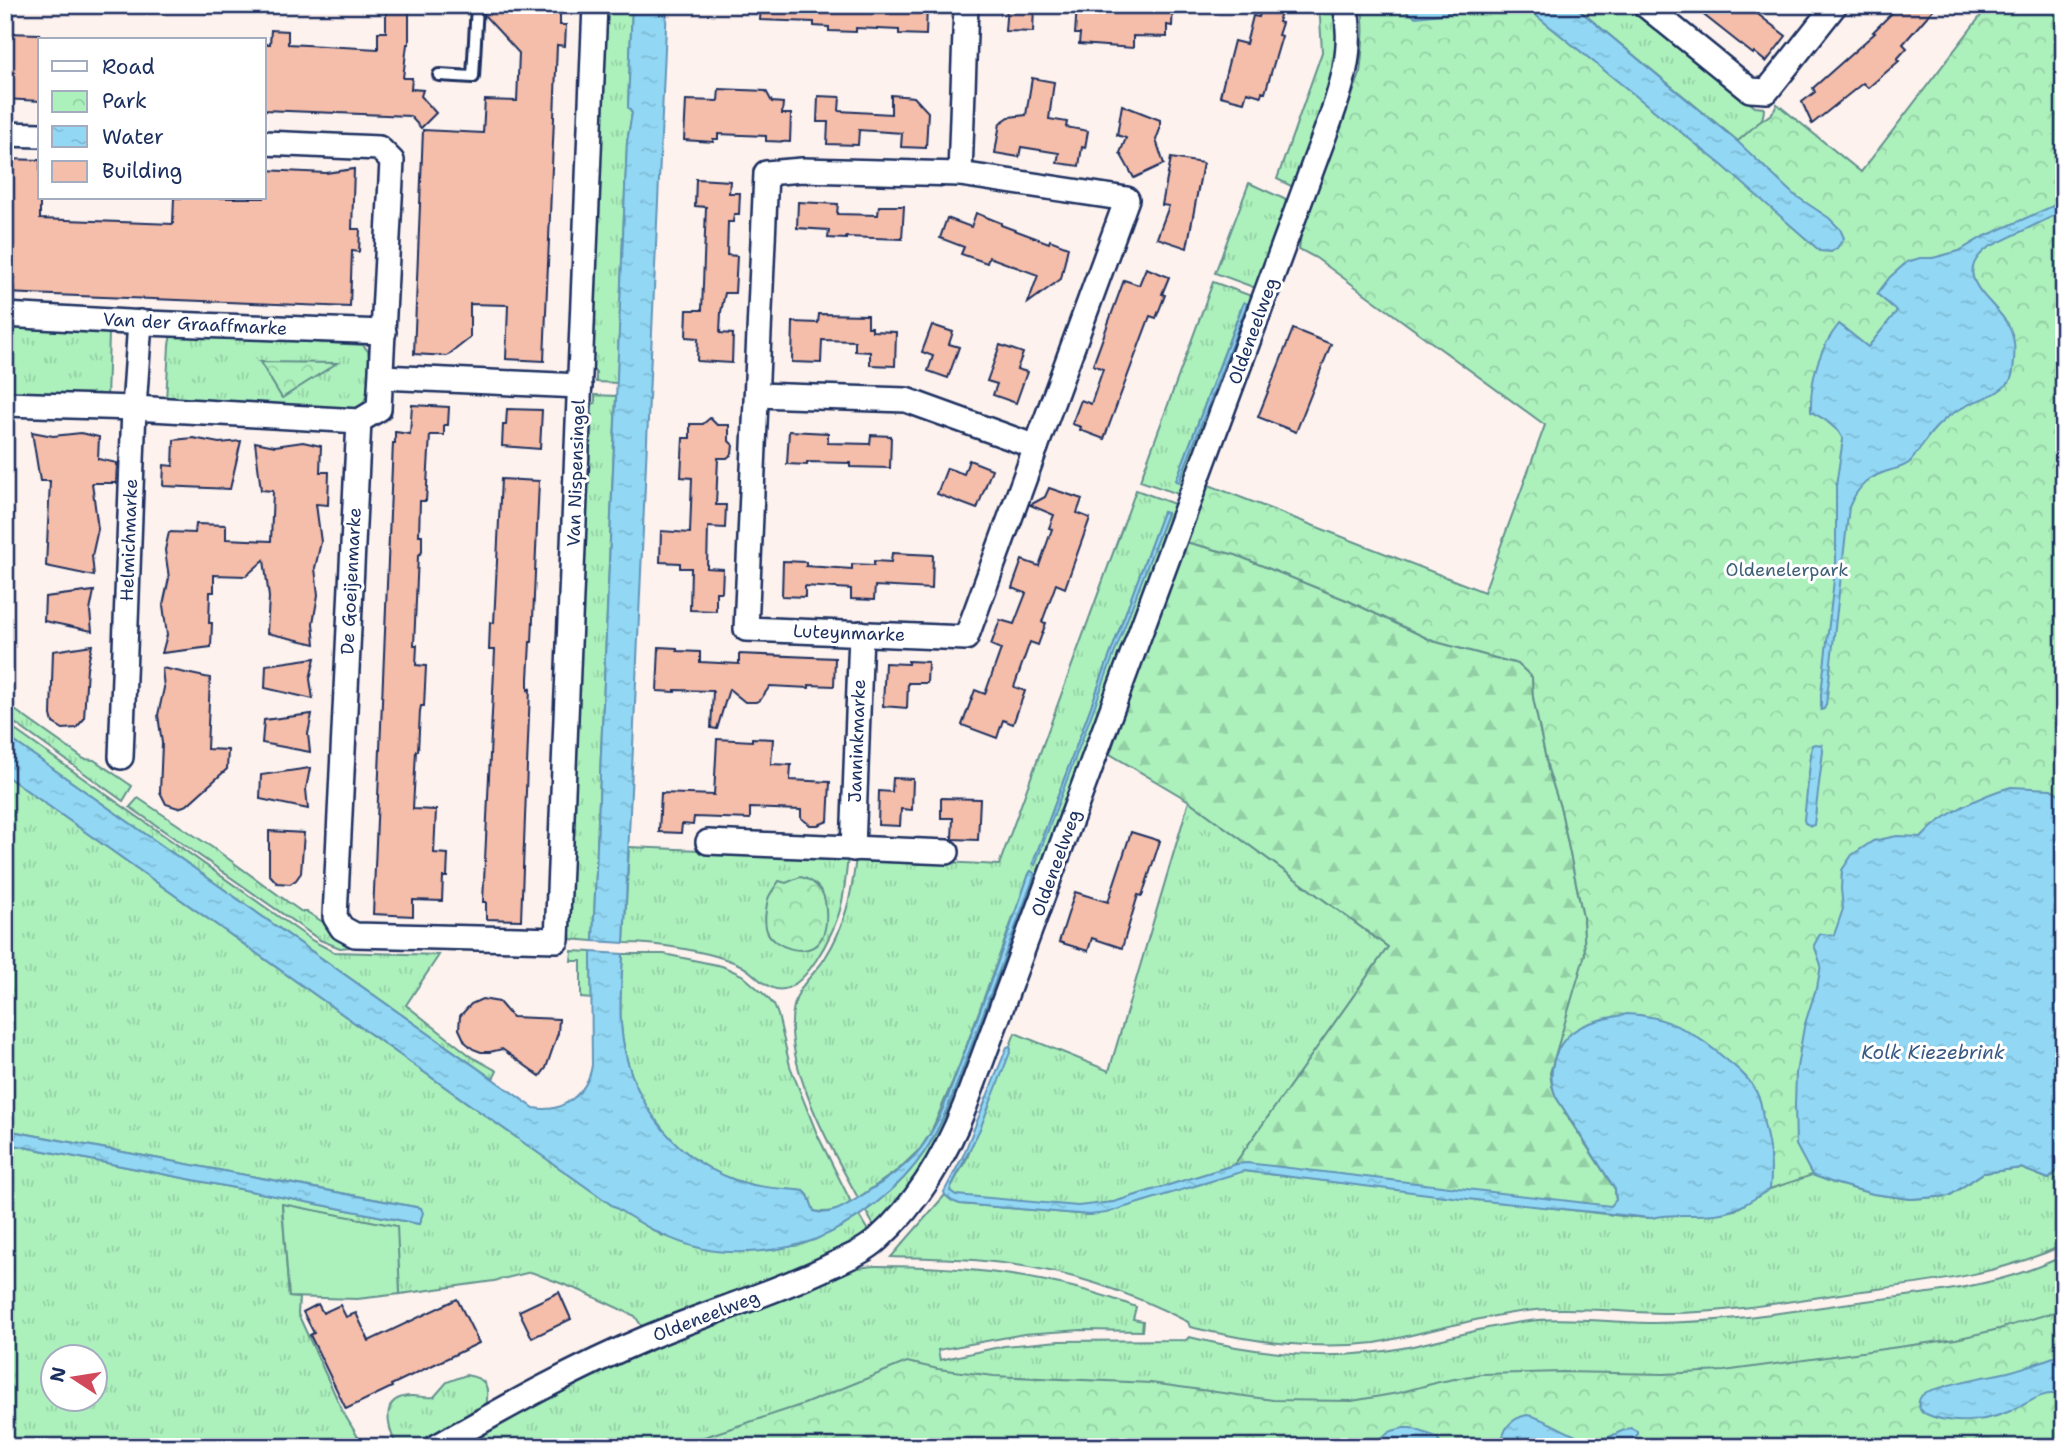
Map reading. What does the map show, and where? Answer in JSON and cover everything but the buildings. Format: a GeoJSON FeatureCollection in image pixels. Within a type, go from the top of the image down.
{"type":"FeatureCollection","features":[{"type":"Feature","properties":{"kind":"street","name":"Van Nispensingel"},"geometry":{"type":"LineString","coordinates":[[556,940],[595,5]]}},
{"type":"Feature","properties":{"kind":"street"},"geometry":{"type":"LineString","coordinates":[[960,174],[966,5]]}},
{"type":"Feature","properties":{"kind":"street","name":"Oldeneelweg"},"geometry":{"type":"LineString","coordinates":[[436,1447],[537,1390],[607,1356],[806,1277],[863,1250],[878,1239],[904,1211],[931,1176],[965,1106],[1338,99],[1347,58],[1349,32],[1345,5]]}},
{"type":"Feature","properties":{"kind":"street"},"geometry":{"type":"LineString","coordinates":[[1645,5],[1751,90],[1767,92],[1835,5]]}},
{"type":"Feature","properties":{"kind":"street"},"geometry":{"type":"LineString","coordinates":[[5,134],[38,135]]}},
{"type":"Feature","properties":{"kind":"street"},"geometry":{"type":"LineString","coordinates":[[5,404],[134,408],[359,421],[379,409],[392,161],[379,148],[266,143]]}},
{"type":"Feature","properties":{"kind":"street","name":"Luteynmarke"},"geometry":{"type":"LineString","coordinates":[[802,170],[960,174],[1127,200],[966,638],[746,629],[757,395],[766,173],[802,170]]}},
{"type":"Feature","properties":{"kind":"street","name":"Van der Graaffmarke"},"geometry":{"type":"LineString","coordinates":[[5,315],[384,332]]}},
{"type":"Feature","properties":{"kind":"street","name":"Helmichmarke"},"geometry":{"type":"LineString","coordinates":[[121,757],[134,408],[140,322]]}},
{"type":"Feature","properties":{"kind":"street"},"geometry":{"type":"LineString","coordinates":[[382,377],[580,386]]}},
{"type":"Feature","properties":{"kind":"street"},"geometry":{"type":"LineString","coordinates":[[757,395],[905,400],[1035,447]]}},
{"type":"Feature","properties":{"kind":"street","name":"De Goeijenmarke"},"geometry":{"type":"LineString","coordinates":[[359,421],[335,917],[342,928],[355,934],[556,940]]}},
{"type":"Feature","properties":{"kind":"street","name":"Janninkmarke"},"geometry":{"type":"LineString","coordinates":[[853,849],[861,633]]}},
{"type":"Feature","properties":{"kind":"street"},"geometry":{"type":"LineString","coordinates":[[708,842],[947,852]]}},
{"type":"Feature","properties":{"kind":"lane"},"geometry":{"type":"LineString","coordinates":[[439,75],[474,77],[477,5]]}},
{"type":"Feature","properties":{"kind":"green space"},"geometry":{"type":"Polygon","coordinates":[[[604,5],[632,5],[628,107],[632,113],[627,142],[617,383],[596,382],[596,372],[589,367],[604,5]]]}},
{"type":"Feature","properties":{"kind":"green space"},"geometry":{"type":"Polygon","coordinates":[[[1316,5],[1336,5],[1341,59],[1300,185],[1293,187],[1277,179],[1322,52],[1320,18],[1316,5]]]}},
{"type":"Feature","properties":{"kind":"green space","name":"Oldenelerpark"},"geometry":{"type":"Polygon","coordinates":[[[1361,5],[1573,5],[1738,141],[1771,114],[1777,104],[1861,172],[1989,5],[2064,5],[2064,1164],[2049,1179],[2021,1168],[1983,1173],[1949,1196],[1911,1199],[1873,1194],[1812,1175],[1770,1189],[1735,1210],[1666,1214],[1651,1218],[1622,1216],[1615,1189],[1556,1097],[1552,1086],[1550,1073],[1585,954],[1583,917],[1561,810],[1548,769],[1533,697],[1532,677],[1518,664],[1433,641],[1349,601],[1236,555],[1182,541],[1204,483],[1484,592],[1545,425],[1316,258],[1299,249],[1301,234],[1360,74],[1363,31],[1361,5]]]}},
{"type":"Feature","properties":{"kind":"green space"},"geometry":{"type":"Polygon","coordinates":[[[1573,5],[1624,5],[1755,107],[1764,108],[1760,124],[1741,145],[1573,5]]]}},
{"type":"Feature","properties":{"kind":"green space"},"geometry":{"type":"Polygon","coordinates":[[[1249,183],[1293,203],[1261,290],[1215,273],[1249,183]]]}},
{"type":"Feature","properties":{"kind":"green space"},"geometry":{"type":"Polygon","coordinates":[[[1213,282],[1257,298],[1184,496],[1140,481],[1213,282]],[[1243,303],[1176,481],[1179,482],[1247,304],[1243,303]]]}},
{"type":"Feature","properties":{"kind":"green space"},"geometry":{"type":"Polygon","coordinates":[[[5,327],[109,333],[107,400],[5,397],[5,327]]]}},
{"type":"Feature","properties":{"kind":"green space"},"geometry":{"type":"Polygon","coordinates":[[[171,334],[363,345],[369,357],[365,399],[358,410],[166,401],[171,334]]]}},
{"type":"Feature","properties":{"kind":"green space"},"geometry":{"type":"Polygon","coordinates":[[[260,362],[337,363],[282,398],[260,362]]]}},
{"type":"Feature","properties":{"kind":"green space"},"geometry":{"type":"Polygon","coordinates":[[[595,395],[616,396],[593,941],[569,939],[564,931],[587,407],[595,403],[595,395]]]}},
{"type":"Feature","properties":{"kind":"green space"},"geometry":{"type":"Polygon","coordinates":[[[1136,490],[1180,506],[935,1156],[878,1227],[873,1224],[865,1210],[889,1192],[911,1170],[939,1128],[1035,874],[1031,871],[1029,874],[958,1069],[931,1132],[920,1149],[899,1169],[858,1198],[821,1126],[799,1068],[793,1041],[792,1015],[799,992],[822,962],[838,934],[850,897],[856,857],[999,865],[1136,490]],[[1163,512],[1033,863],[1167,514],[1163,512]]]}},
{"type":"Feature","properties":{"kind":"green space"},"geometry":{"type":"Polygon","coordinates":[[[1182,541],[1236,555],[1349,601],[1433,641],[1518,664],[1532,677],[1533,697],[1548,769],[1561,810],[1583,917],[1585,954],[1565,1113],[1615,1189],[1614,1205],[1608,1207],[1234,1165],[1388,947],[1189,801],[1110,754],[1182,541]]]}},
{"type":"Feature","properties":{"kind":"green space"},"geometry":{"type":"Polygon","coordinates":[[[5,703],[84,759],[94,760],[132,786],[123,801],[5,716],[5,703]]]}},
{"type":"Feature","properties":{"kind":"green space"},"geometry":{"type":"Polygon","coordinates":[[[5,723],[313,941],[334,952],[439,955],[406,1005],[472,1057],[497,1071],[493,1079],[5,735],[5,723]]]}},
{"type":"Feature","properties":{"kind":"green space"},"geometry":{"type":"Polygon","coordinates":[[[5,775],[613,1206],[663,1236],[751,1251],[800,1245],[816,1239],[858,1214],[867,1229],[868,1235],[849,1248],[646,1333],[635,1316],[531,1272],[494,1281],[400,1294],[396,1226],[282,1205],[289,1297],[299,1298],[298,1314],[343,1412],[364,1447],[5,1447],[5,775]],[[12,1131],[8,1133],[9,1144],[419,1224],[421,1208],[12,1131]]]}},
{"type":"Feature","properties":{"kind":"green space"},"geometry":{"type":"Polygon","coordinates":[[[138,798],[302,912],[307,912],[361,946],[340,948],[320,940],[130,807],[138,798]]]}},
{"type":"Feature","properties":{"kind":"green space"},"geometry":{"type":"Polygon","coordinates":[[[1189,801],[1388,947],[1234,1165],[1114,1202],[1078,1207],[956,1195],[950,1191],[951,1187],[967,1158],[1015,1033],[1109,1071],[1189,801]]]}},
{"type":"Feature","properties":{"kind":"green space"},"geometry":{"type":"Polygon","coordinates":[[[629,847],[848,856],[840,910],[824,946],[807,972],[787,988],[776,989],[728,960],[668,946],[624,943],[629,847]]]}},
{"type":"Feature","properties":{"kind":"green space"},"geometry":{"type":"Polygon","coordinates":[[[800,877],[813,882],[822,892],[826,917],[824,934],[818,943],[813,947],[798,950],[776,942],[767,931],[765,920],[768,899],[779,881],[786,883],[800,877]]]}},
{"type":"Feature","properties":{"kind":"green space"},"geometry":{"type":"Polygon","coordinates":[[[572,951],[591,952],[592,999],[581,998],[581,961],[571,961],[572,951]]]}},
{"type":"Feature","properties":{"kind":"green space"},"geometry":{"type":"Polygon","coordinates":[[[623,954],[664,954],[722,966],[742,975],[766,996],[778,1015],[790,1066],[817,1134],[851,1202],[834,1211],[814,1211],[804,1191],[735,1180],[711,1169],[671,1138],[642,1097],[625,1049],[620,1015],[623,954]]]}},
{"type":"Feature","properties":{"kind":"green space"},"geometry":{"type":"Polygon","coordinates":[[[1770,1148],[1949,1196],[1983,1173],[2021,1168],[2049,1179],[2064,1164],[2064,1245],[1984,1272],[1763,1305],[1679,1313],[1536,1310],[1475,1320],[1375,1343],[1328,1346],[1236,1337],[1190,1327],[1188,1322],[1164,1310],[1114,1289],[1037,1268],[971,1260],[891,1257],[945,1195],[960,1204],[1090,1215],[1244,1171],[1622,1216],[1651,1218],[1666,1214],[1687,1214],[1770,1148]]]}},
{"type":"Feature","properties":{"kind":"green space"},"geometry":{"type":"Polygon","coordinates":[[[282,1204],[397,1226],[400,1294],[357,1299],[289,1297],[282,1204]]]}},
{"type":"Feature","properties":{"kind":"green space"},"geometry":{"type":"Polygon","coordinates":[[[2064,1256],[2064,1447],[1538,1374],[1264,1447],[439,1447],[511,1403],[838,1272],[867,1267],[942,1268],[1040,1280],[1105,1296],[1136,1307],[1133,1319],[1143,1321],[1142,1331],[1082,1330],[1024,1334],[938,1350],[940,1360],[1004,1346],[1059,1341],[1186,1340],[1189,1337],[1271,1352],[1325,1355],[1380,1352],[1538,1320],[1654,1323],[1701,1321],[1929,1293],[1993,1281],[2064,1256]]]}},
{"type":"Feature","properties":{"kind":"green space"},"geometry":{"type":"Polygon","coordinates":[[[2064,1309],[2064,1447],[674,1447],[804,1404],[907,1362],[994,1376],[1151,1383],[1273,1400],[1352,1401],[1481,1374],[1664,1374],[1724,1371],[1956,1339],[2064,1309]]]}},
{"type":"Feature","properties":{"kind":"green space"},"geometry":{"type":"Polygon","coordinates":[[[466,1375],[484,1382],[486,1410],[423,1447],[397,1447],[388,1414],[394,1401],[401,1397],[434,1397],[447,1382],[466,1375]]]}},
{"type":"Feature","properties":{"kind":"water"},"geometry":{"type":"Polygon","coordinates":[[[632,5],[667,5],[624,943],[593,941],[627,142],[632,113],[628,107],[632,5]]]}},
{"type":"Feature","properties":{"kind":"water"},"geometry":{"type":"Polygon","coordinates":[[[1403,5],[1515,5],[1416,17],[1407,12],[1403,5]]]}},
{"type":"Feature","properties":{"kind":"water"},"geometry":{"type":"Polygon","coordinates":[[[1515,5],[1573,5],[1738,142],[1793,194],[1829,218],[1840,229],[1844,238],[1837,248],[1831,252],[1820,251],[1723,166],[1529,10],[1515,5]]]}},
{"type":"Feature","properties":{"kind":"water"},"geometry":{"type":"Polygon","coordinates":[[[2064,201],[2064,211],[1989,247],[1977,258],[1973,268],[1973,278],[1978,288],[2001,315],[2012,334],[2013,375],[2009,382],[1999,391],[1968,405],[1940,423],[1909,463],[1870,479],[1852,500],[1826,705],[1821,710],[1836,562],[1836,486],[1843,439],[1824,419],[1811,412],[1812,388],[1821,354],[1839,324],[1868,347],[1897,311],[1877,294],[1890,277],[1907,262],[1959,251],[1981,238],[2064,201]]]}},
{"type":"Feature","properties":{"kind":"water"},"geometry":{"type":"Polygon","coordinates":[[[1244,302],[1247,304],[1179,482],[1176,481],[1244,302]]]}},
{"type":"Feature","properties":{"kind":"water"},"geometry":{"type":"Polygon","coordinates":[[[1163,512],[1167,513],[1035,865],[1033,863],[1163,512]]]}},
{"type":"Feature","properties":{"kind":"water"},"geometry":{"type":"Polygon","coordinates":[[[5,735],[534,1108],[554,1108],[564,1104],[585,1084],[592,1065],[591,952],[623,954],[620,1015],[625,1049],[632,1074],[655,1119],[690,1155],[711,1169],[752,1185],[804,1191],[814,1211],[825,1213],[842,1207],[883,1181],[907,1163],[928,1137],[952,1085],[1029,874],[1031,871],[1035,874],[951,1099],[932,1139],[915,1165],[861,1215],[814,1240],[759,1251],[716,1251],[691,1246],[668,1237],[613,1206],[5,775],[5,735]]]}},
{"type":"Feature","properties":{"kind":"water"},"geometry":{"type":"Polygon","coordinates":[[[1812,745],[1822,745],[1823,751],[1814,825],[1811,826],[1804,820],[1812,745]]]}},
{"type":"Feature","properties":{"kind":"water","name":"Kolk Kiezebrink"},"geometry":{"type":"Polygon","coordinates":[[[2011,787],[2051,789],[2064,797],[2064,1164],[2049,1179],[2021,1168],[1983,1173],[1949,1196],[1911,1199],[1873,1194],[1812,1175],[1796,1145],[1796,1073],[1804,1027],[1821,965],[1814,945],[1820,934],[1834,935],[1843,909],[1842,870],[1852,855],[1873,841],[1897,836],[1922,837],[1963,806],[2011,787]]]}},
{"type":"Feature","properties":{"kind":"water"},"geometry":{"type":"Polygon","coordinates":[[[1627,1014],[1656,1018],[1682,1028],[1717,1052],[1750,1082],[1760,1101],[1770,1154],[1770,1189],[1744,1205],[1725,1212],[1651,1218],[1484,1201],[1244,1171],[1106,1213],[1090,1215],[960,1204],[952,1201],[944,1192],[963,1156],[1007,1047],[1010,1046],[1011,1050],[980,1129],[951,1187],[950,1191],[956,1195],[1078,1206],[1114,1202],[1247,1163],[1611,1206],[1616,1200],[1615,1189],[1556,1097],[1552,1070],[1559,1048],[1573,1032],[1592,1022],[1627,1014]]]}},
{"type":"Feature","properties":{"kind":"water"},"geometry":{"type":"Polygon","coordinates":[[[11,1131],[421,1208],[423,1213],[419,1224],[9,1144],[8,1133],[11,1131]]]}},
{"type":"Feature","properties":{"kind":"water"},"geometry":{"type":"Polygon","coordinates":[[[2064,1353],[2064,1396],[2045,1395],[1997,1416],[1973,1421],[1937,1418],[1926,1414],[1919,1407],[1920,1398],[1928,1391],[2015,1370],[2064,1353]]]}},
{"type":"Feature","properties":{"kind":"water"},"geometry":{"type":"Polygon","coordinates":[[[1527,1415],[1591,1440],[1604,1439],[1631,1428],[1637,1431],[1637,1435],[1633,1440],[1615,1447],[1501,1447],[1508,1426],[1527,1415]]]}},
{"type":"Feature","properties":{"kind":"water"},"geometry":{"type":"Polygon","coordinates":[[[1403,1428],[1437,1437],[1443,1447],[1365,1447],[1392,1431],[1403,1428]]]}}]}
